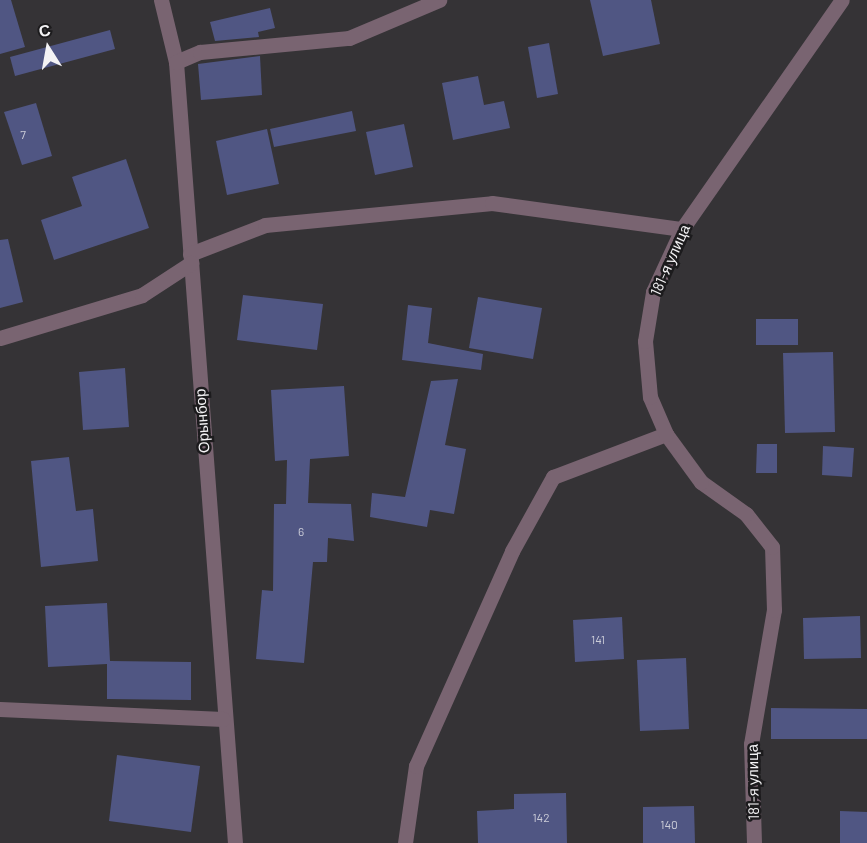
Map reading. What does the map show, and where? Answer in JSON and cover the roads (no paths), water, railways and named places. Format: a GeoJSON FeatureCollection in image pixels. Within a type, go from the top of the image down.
{"type":"FeatureCollection","features":[{"type":"Feature","properties":{"kind":"street","name":"Орынбор"},"geometry":{"type":"LineString","coordinates":[[161,0],[176,62],[223,719],[235,843]]}},
{"type":"Feature","properties":{"kind":"street"},"geometry":{"type":"LineString","coordinates":[[176,62],[200,52],[348,38],[439,0]]}},
{"type":"Feature","properties":{"kind":"street","name":"181-я улица"},"geometry":{"type":"LineString","coordinates":[[754,843],[751,744],[774,610],[772,547],[746,514],[701,482],[666,434],[650,397],[645,341],[653,292],[682,229],[842,0]]}},
{"type":"Feature","properties":{"kind":"street"},"geometry":{"type":"LineString","coordinates":[[0,338],[142,295],[190,259],[264,225],[492,203],[682,229]]}},
{"type":"Feature","properties":{"kind":"street"},"geometry":{"type":"LineString","coordinates":[[405,843],[416,766],[512,551],[554,477],[666,434]]}},
{"type":"Feature","properties":{"kind":"street"},"geometry":{"type":"LineString","coordinates":[[0,709],[223,719]]}}]}
